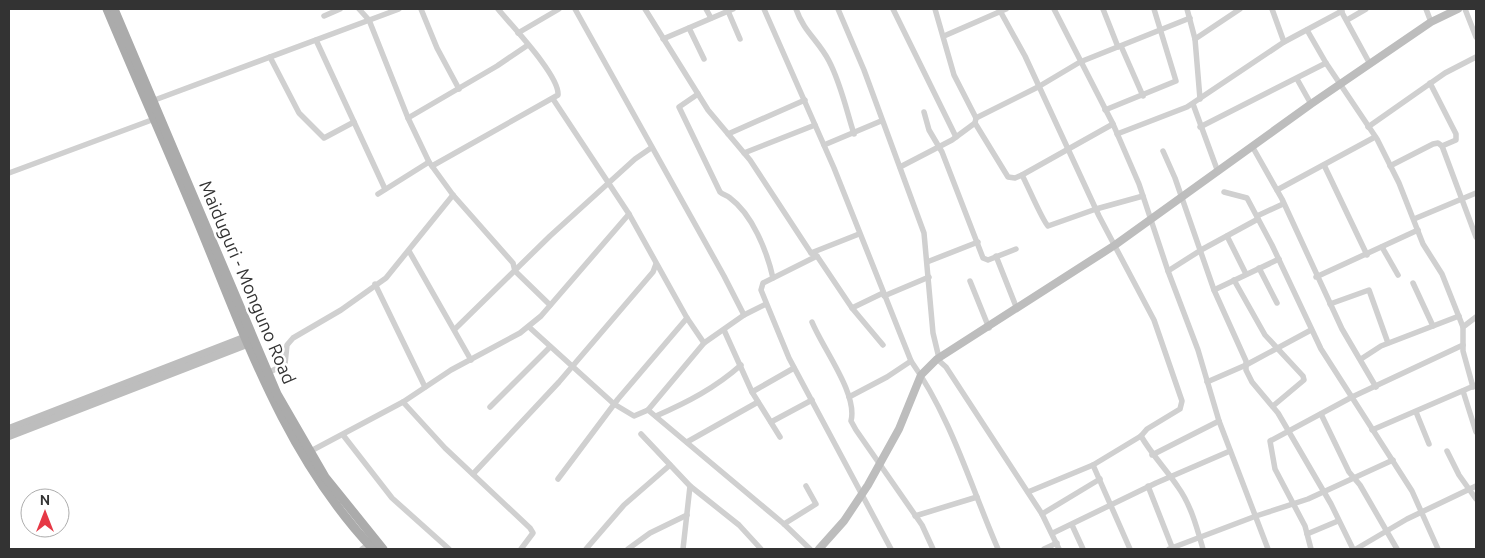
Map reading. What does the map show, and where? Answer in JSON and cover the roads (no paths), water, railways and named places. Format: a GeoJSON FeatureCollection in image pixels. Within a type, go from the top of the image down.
{"type":"FeatureCollection","features":[{"type":"Feature","properties":{"kind":"main road","name":"Maiduguri - Monguno Road"},"geometry":{"type":"LineString","coordinates":[[107,9],[157,118],[249,339],[270,395],[304,456],[368,548]]}},
{"type":"Feature","properties":{"kind":"main road","name":"Maiduguri - Monguno Road"},"geometry":{"type":"LineString","coordinates":[[114,9],[152,101],[157,118]]}},
{"type":"Feature","properties":{"kind":"main road","name":"Maiduguri - Monguno Road"},"geometry":{"type":"LineString","coordinates":[[249,339],[309,452],[349,509],[383,549]]}},
{"type":"Feature","properties":{"kind":"street"},"geometry":{"type":"LineString","coordinates":[[324,16],[340,9]]}},
{"type":"Feature","properties":{"kind":"street"},"geometry":{"type":"LineString","coordinates":[[359,9],[369,20],[408,118],[431,164],[453,195],[513,263],[515,271],[550,305]]}},
{"type":"Feature","properties":{"kind":"street"},"geometry":{"type":"LineString","coordinates":[[152,101],[399,9]]}},
{"type":"Feature","properties":{"kind":"street"},"geometry":{"type":"LineString","coordinates":[[421,9],[437,48],[459,89]]}},
{"type":"Feature","properties":{"kind":"street"},"geometry":{"type":"LineString","coordinates":[[378,194],[558,95],[558,87],[528,45],[498,9]]}},
{"type":"Feature","properties":{"kind":"street"},"geometry":{"type":"LineString","coordinates":[[518,33],[559,9]]}},
{"type":"Feature","properties":{"kind":"street"},"geometry":{"type":"LineString","coordinates":[[575,9],[744,315]]}},
{"type":"Feature","properties":{"kind":"street"},"geometry":{"type":"LineString","coordinates":[[645,9],[698,94],[769,187],[852,308],[883,345]]}},
{"type":"Feature","properties":{"kind":"street"},"geometry":{"type":"LineString","coordinates":[[706,9],[711,18]]}},
{"type":"Feature","properties":{"kind":"street"},"geometry":{"type":"LineString","coordinates":[[764,9],[824,145],[911,361],[921,375],[977,497],[998,549]]}},
{"type":"Feature","properties":{"kind":"street"},"geometry":{"type":"LineString","coordinates":[[796,9],[806,32],[822,48],[839,81],[854,134]]}},
{"type":"Feature","properties":{"kind":"street"},"geometry":{"type":"LineString","coordinates":[[838,9],[864,70],[881,121],[924,233],[933,333],[938,359],[946,367],[1053,533],[1058,546],[1044,549]]}},
{"type":"Feature","properties":{"kind":"street"},"geometry":{"type":"LineString","coordinates":[[893,9],[956,137]]}},
{"type":"Feature","properties":{"kind":"street"},"geometry":{"type":"LineString","coordinates":[[935,9],[954,75],[976,121],[1008,177],[1015,178],[1022,175],[1113,124]]}},
{"type":"Feature","properties":{"kind":"street"},"geometry":{"type":"LineString","coordinates":[[1054,9],[1113,124],[1143,196],[1168,272],[1198,350],[1219,421],[1268,549]]}},
{"type":"Feature","properties":{"kind":"street"},"geometry":{"type":"LineString","coordinates":[[1103,9],[1143,96]]}},
{"type":"Feature","properties":{"kind":"street"},"geometry":{"type":"LineString","coordinates":[[1105,110],[1176,82],[1154,9]]}},
{"type":"Feature","properties":{"kind":"street"},"geometry":{"type":"LineString","coordinates":[[1187,9],[1195,39],[1200,99]]}},
{"type":"Feature","properties":{"kind":"street"},"geometry":{"type":"LineString","coordinates":[[1195,39],[1240,9]]}},
{"type":"Feature","properties":{"kind":"street"},"geometry":{"type":"LineString","coordinates":[[1272,9],[1284,42]]}},
{"type":"Feature","properties":{"kind":"street"},"geometry":{"type":"LineString","coordinates":[[1347,20],[1366,9]]}},
{"type":"Feature","properties":{"kind":"street"},"geometry":{"type":"LineString","coordinates":[[1426,9],[1432,22]]}},
{"type":"Feature","properties":{"kind":"street"},"geometry":{"type":"LineString","coordinates":[[819,549],[844,521],[863,493],[899,429],[921,375],[938,359],[1017,310],[1115,245],[1340,84],[1432,22],[1458,9]]}},
{"type":"Feature","properties":{"kind":"street"},"geometry":{"type":"LineString","coordinates":[[1465,9],[1476,37]]}},
{"type":"Feature","properties":{"kind":"street"},"geometry":{"type":"LineString","coordinates":[[663,39],[730,10],[740,39]]}},
{"type":"Feature","properties":{"kind":"street"},"geometry":{"type":"LineString","coordinates":[[944,36],[1001,10],[1025,56],[1096,209],[1154,320],[1182,402],[1180,410],[1147,429],[1141,436],[1093,465],[1028,492]]}},
{"type":"Feature","properties":{"kind":"street"},"geometry":{"type":"LineString","coordinates":[[1117,134],[1193,104],[1284,42],[1341,10],[1370,64]]}},
{"type":"Feature","properties":{"kind":"street"},"geometry":{"type":"LineString","coordinates":[[900,167],[956,137],[976,121],[1080,62],[1190,18]]}},
{"type":"Feature","properties":{"kind":"street"},"geometry":{"type":"LineString","coordinates":[[689,28],[704,59]]}},
{"type":"Feature","properties":{"kind":"street"},"geometry":{"type":"LineString","coordinates":[[1307,30],[1326,63],[1375,137],[1390,166],[1424,244],[1442,274],[1463,327],[1463,345],[1474,386],[1372,430]]}},
{"type":"Feature","properties":{"kind":"street"},"geometry":{"type":"LineString","coordinates":[[316,40],[385,189]]}},
{"type":"Feature","properties":{"kind":"street"},"geometry":{"type":"LineString","coordinates":[[408,118],[459,89],[528,45]]}},
{"type":"Feature","properties":{"kind":"street"},"geometry":{"type":"LineString","coordinates":[[270,57],[291,101],[324,138],[354,122]]}},
{"type":"Feature","properties":{"kind":"street"},"geometry":{"type":"LineString","coordinates":[[1368,127],[1430,83],[1476,57]]}},
{"type":"Feature","properties":{"kind":"street"},"geometry":{"type":"LineString","coordinates":[[1200,127],[1326,63]]}},
{"type":"Feature","properties":{"kind":"street"},"geometry":{"type":"LineString","coordinates":[[1297,79],[1311,104]]}},
{"type":"Feature","properties":{"kind":"street"},"geometry":{"type":"LineString","coordinates":[[1430,83],[1457,137],[1456,140],[1442,146]]}},
{"type":"Feature","properties":{"kind":"street"},"geometry":{"type":"LineString","coordinates":[[698,94],[679,106],[720,192],[730,197],[743,210],[758,235],[770,264],[773,278]]}},
{"type":"Feature","properties":{"kind":"street"},"geometry":{"type":"LineString","coordinates":[[553,99],[629,214],[687,318],[704,343]]}},
{"type":"Feature","properties":{"kind":"street"},"geometry":{"type":"LineString","coordinates":[[728,134],[805,100]]}},
{"type":"Feature","properties":{"kind":"street"},"geometry":{"type":"LineString","coordinates":[[1193,104],[1218,172]]}},
{"type":"Feature","properties":{"kind":"street"},"geometry":{"type":"LineString","coordinates":[[924,112],[929,130],[938,147],[985,260],[1016,249]]}},
{"type":"Feature","properties":{"kind":"street"},"geometry":{"type":"LineString","coordinates":[[9,173],[157,118]]}},
{"type":"Feature","properties":{"kind":"street"},"geometry":{"type":"LineString","coordinates":[[824,145],[854,134],[881,121]]}},
{"type":"Feature","properties":{"kind":"street"},"geometry":{"type":"LineString","coordinates":[[744,153],[815,125]]}},
{"type":"Feature","properties":{"kind":"street"},"geometry":{"type":"LineString","coordinates":[[1277,190],[1375,137]]}},
{"type":"Feature","properties":{"kind":"street"},"geometry":{"type":"LineString","coordinates":[[1390,166],[1433,144],[1438,143],[1442,146],[1476,237]]}},
{"type":"Feature","properties":{"kind":"street"},"geometry":{"type":"LineString","coordinates":[[1252,146],[1277,190],[1316,277],[1376,387]]}},
{"type":"Feature","properties":{"kind":"street"},"geometry":{"type":"LineString","coordinates":[[455,329],[608,183],[651,148]]}},
{"type":"Feature","properties":{"kind":"street"},"geometry":{"type":"LineString","coordinates":[[1163,151],[1182,198],[1214,290],[1252,382],[1273,406],[1288,430],[1354,549],[1476,486]]}},
{"type":"Feature","properties":{"kind":"street"},"geometry":{"type":"LineString","coordinates":[[1324,165],[1367,255]]}},
{"type":"Feature","properties":{"kind":"street"},"geometry":{"type":"LineString","coordinates":[[1022,175],[1040,209],[1044,222],[1048,226],[1096,209],[1143,196]]}},
{"type":"Feature","properties":{"kind":"street"},"geometry":{"type":"LineString","coordinates":[[1224,192],[1247,198],[1279,259],[1321,349],[1393,460],[1423,513],[1438,549]]}},
{"type":"Feature","properties":{"kind":"street"},"geometry":{"type":"LineString","coordinates":[[1414,219],[1476,193]]}},
{"type":"Feature","properties":{"kind":"street"},"geometry":{"type":"LineString","coordinates":[[268,373],[285,364],[287,345],[293,338],[341,310],[395,269],[453,195]]}},
{"type":"Feature","properties":{"kind":"street"},"geometry":{"type":"LineString","coordinates":[[1168,272],[1201,250],[1283,204]]}},
{"type":"Feature","properties":{"kind":"street"},"geometry":{"type":"LineString","coordinates":[[309,452],[403,402],[425,387],[529,327],[629,214]]}},
{"type":"Feature","properties":{"kind":"street"},"geometry":{"type":"LineString","coordinates":[[1316,277],[1418,230]]}},
{"type":"Feature","properties":{"kind":"street"},"geometry":{"type":"LineString","coordinates":[[859,234],[814,255],[763,283],[761,287],[766,304],[794,368],[892,549]]}},
{"type":"Feature","properties":{"kind":"street"},"geometry":{"type":"LineString","coordinates":[[1227,236],[1246,274]]}},
{"type":"Feature","properties":{"kind":"street"},"geometry":{"type":"LineString","coordinates":[[927,262],[978,242]]}},
{"type":"Feature","properties":{"kind":"street"},"geometry":{"type":"LineString","coordinates":[[1382,248],[1398,275]]}},
{"type":"Feature","properties":{"kind":"street"},"geometry":{"type":"LineString","coordinates":[[409,251],[471,360]]}},
{"type":"Feature","properties":{"kind":"street"},"geometry":{"type":"LineString","coordinates":[[996,256],[1017,310]]}},
{"type":"Feature","properties":{"kind":"street"},"geometry":{"type":"LineString","coordinates":[[1214,290],[1279,259]]}},
{"type":"Feature","properties":{"kind":"street"},"geometry":{"type":"LineString","coordinates":[[472,474],[572,367],[653,272],[656,264]]}},
{"type":"Feature","properties":{"kind":"street"},"geometry":{"type":"LineString","coordinates":[[1258,268],[1277,304]]}},
{"type":"Feature","properties":{"kind":"street"},"geometry":{"type":"LineString","coordinates":[[852,308],[929,277]]}},
{"type":"Feature","properties":{"kind":"street"},"geometry":{"type":"LineString","coordinates":[[1234,280],[1265,335],[1295,367],[1304,380],[1273,406]]}},
{"type":"Feature","properties":{"kind":"street"},"geometry":{"type":"LineString","coordinates":[[970,281],[989,328]]}},
{"type":"Feature","properties":{"kind":"street"},"geometry":{"type":"LineString","coordinates":[[1413,283],[1433,326]]}},
{"type":"Feature","properties":{"kind":"street"},"geometry":{"type":"LineString","coordinates":[[376,284],[425,387]]}},
{"type":"Feature","properties":{"kind":"street"},"geometry":{"type":"LineString","coordinates":[[1330,304],[1369,290],[1388,343]]}},
{"type":"Feature","properties":{"kind":"street"},"geometry":{"type":"LineString","coordinates":[[529,327],[614,404],[631,416],[648,410],[704,343],[744,315],[766,304]]}},
{"type":"Feature","properties":{"kind":"street"},"geometry":{"type":"LineString","coordinates":[[1361,359],[1388,343],[1459,316]]}},
{"type":"Feature","properties":{"kind":"street"},"geometry":{"type":"LineString","coordinates":[[1463,327],[1476,317]]}},
{"type":"Feature","properties":{"kind":"street"},"geometry":{"type":"LineString","coordinates":[[558,480],[614,404],[687,318]]}},
{"type":"Feature","properties":{"kind":"street"},"geometry":{"type":"LineString","coordinates":[[812,322],[849,396],[854,415],[852,421],[916,516],[933,549]]}},
{"type":"Feature","properties":{"kind":"street"},"geometry":{"type":"LineString","coordinates":[[724,330],[752,392],[780,437]]}},
{"type":"Feature","properties":{"kind":"street"},"geometry":{"type":"LineString","coordinates":[[1207,382],[1246,365],[1311,330]]}},
{"type":"Feature","properties":{"kind":"street"},"geometry":{"type":"LineString","coordinates":[[9,429],[249,339]]}},
{"type":"Feature","properties":{"kind":"street"},"geometry":{"type":"LineString","coordinates":[[9,436],[249,339]]}},
{"type":"Feature","properties":{"kind":"street"},"geometry":{"type":"LineString","coordinates":[[1311,549],[1307,534],[1275,469],[1269,447],[1270,442],[1288,430],[1352,397],[1376,387],[1397,374],[1463,345]]}},
{"type":"Feature","properties":{"kind":"street"},"geometry":{"type":"LineString","coordinates":[[490,407],[550,347]]}},
{"type":"Feature","properties":{"kind":"street"},"geometry":{"type":"LineString","coordinates":[[849,396],[887,378],[911,361]]}},
{"type":"Feature","properties":{"kind":"street"},"geometry":{"type":"LineString","coordinates":[[656,416],[715,387],[741,365]]}},
{"type":"Feature","properties":{"kind":"street"},"geometry":{"type":"LineString","coordinates":[[752,392],[794,368]]}},
{"type":"Feature","properties":{"kind":"street"},"geometry":{"type":"LineString","coordinates":[[1463,391],[1476,432]]}},
{"type":"Feature","properties":{"kind":"street"},"geometry":{"type":"LineString","coordinates":[[771,422],[812,400]]}},
{"type":"Feature","properties":{"kind":"street"},"geometry":{"type":"LineString","coordinates":[[403,402],[427,430],[472,474],[503,500],[530,528],[533,533],[532,537],[521,549]]}},
{"type":"Feature","properties":{"kind":"street"},"geometry":{"type":"LineString","coordinates":[[687,442],[758,402]]}},
{"type":"Feature","properties":{"kind":"street"},"geometry":{"type":"LineString","coordinates":[[648,410],[784,524],[810,549]]}},
{"type":"Feature","properties":{"kind":"street"},"geometry":{"type":"LineString","coordinates":[[1416,412],[1429,444]]}},
{"type":"Feature","properties":{"kind":"street"},"geometry":{"type":"LineString","coordinates":[[1321,414],[1353,479],[1360,485],[1397,549]]}},
{"type":"Feature","properties":{"kind":"street"},"geometry":{"type":"LineString","coordinates":[[1152,455],[1219,421]]}},
{"type":"Feature","properties":{"kind":"street"},"geometry":{"type":"LineString","coordinates":[[641,434],[690,486],[739,525],[761,549]]}},
{"type":"Feature","properties":{"kind":"street"},"geometry":{"type":"LineString","coordinates":[[343,435],[392,498],[449,549]]}},
{"type":"Feature","properties":{"kind":"street"},"geometry":{"type":"LineString","coordinates":[[1141,436],[1152,455],[1179,488],[1191,510],[1203,549]]}},
{"type":"Feature","properties":{"kind":"street"},"geometry":{"type":"LineString","coordinates":[[1053,533],[1112,506],[1148,486],[1230,451]]}},
{"type":"Feature","properties":{"kind":"street"},"geometry":{"type":"LineString","coordinates":[[1447,451],[1476,499]]}},
{"type":"Feature","properties":{"kind":"street"},"geometry":{"type":"LineString","coordinates":[[1148,486],[1171,548],[1323,493],[1393,460]]}},
{"type":"Feature","properties":{"kind":"street"},"geometry":{"type":"LineString","coordinates":[[586,549],[624,505],[670,465]]}},
{"type":"Feature","properties":{"kind":"street"},"geometry":{"type":"LineString","coordinates":[[1093,465],[1130,549]]}},
{"type":"Feature","properties":{"kind":"street"},"geometry":{"type":"LineString","coordinates":[[1042,514],[1100,479]]}},
{"type":"Feature","properties":{"kind":"street"},"geometry":{"type":"LineString","coordinates":[[682,549],[690,486]]}},
{"type":"Feature","properties":{"kind":"street"},"geometry":{"type":"LineString","coordinates":[[784,524],[816,504],[806,486]]}},
{"type":"Feature","properties":{"kind":"street"},"geometry":{"type":"LineString","coordinates":[[916,516],[977,497]]}},
{"type":"Feature","properties":{"kind":"street"},"geometry":{"type":"LineString","coordinates":[[628,549],[650,533],[687,515]]}},
{"type":"Feature","properties":{"kind":"street"},"geometry":{"type":"LineString","coordinates":[[1307,534],[1338,521]]}},
{"type":"Feature","properties":{"kind":"street"},"geometry":{"type":"LineString","coordinates":[[1072,525],[1083,549]]}}]}
